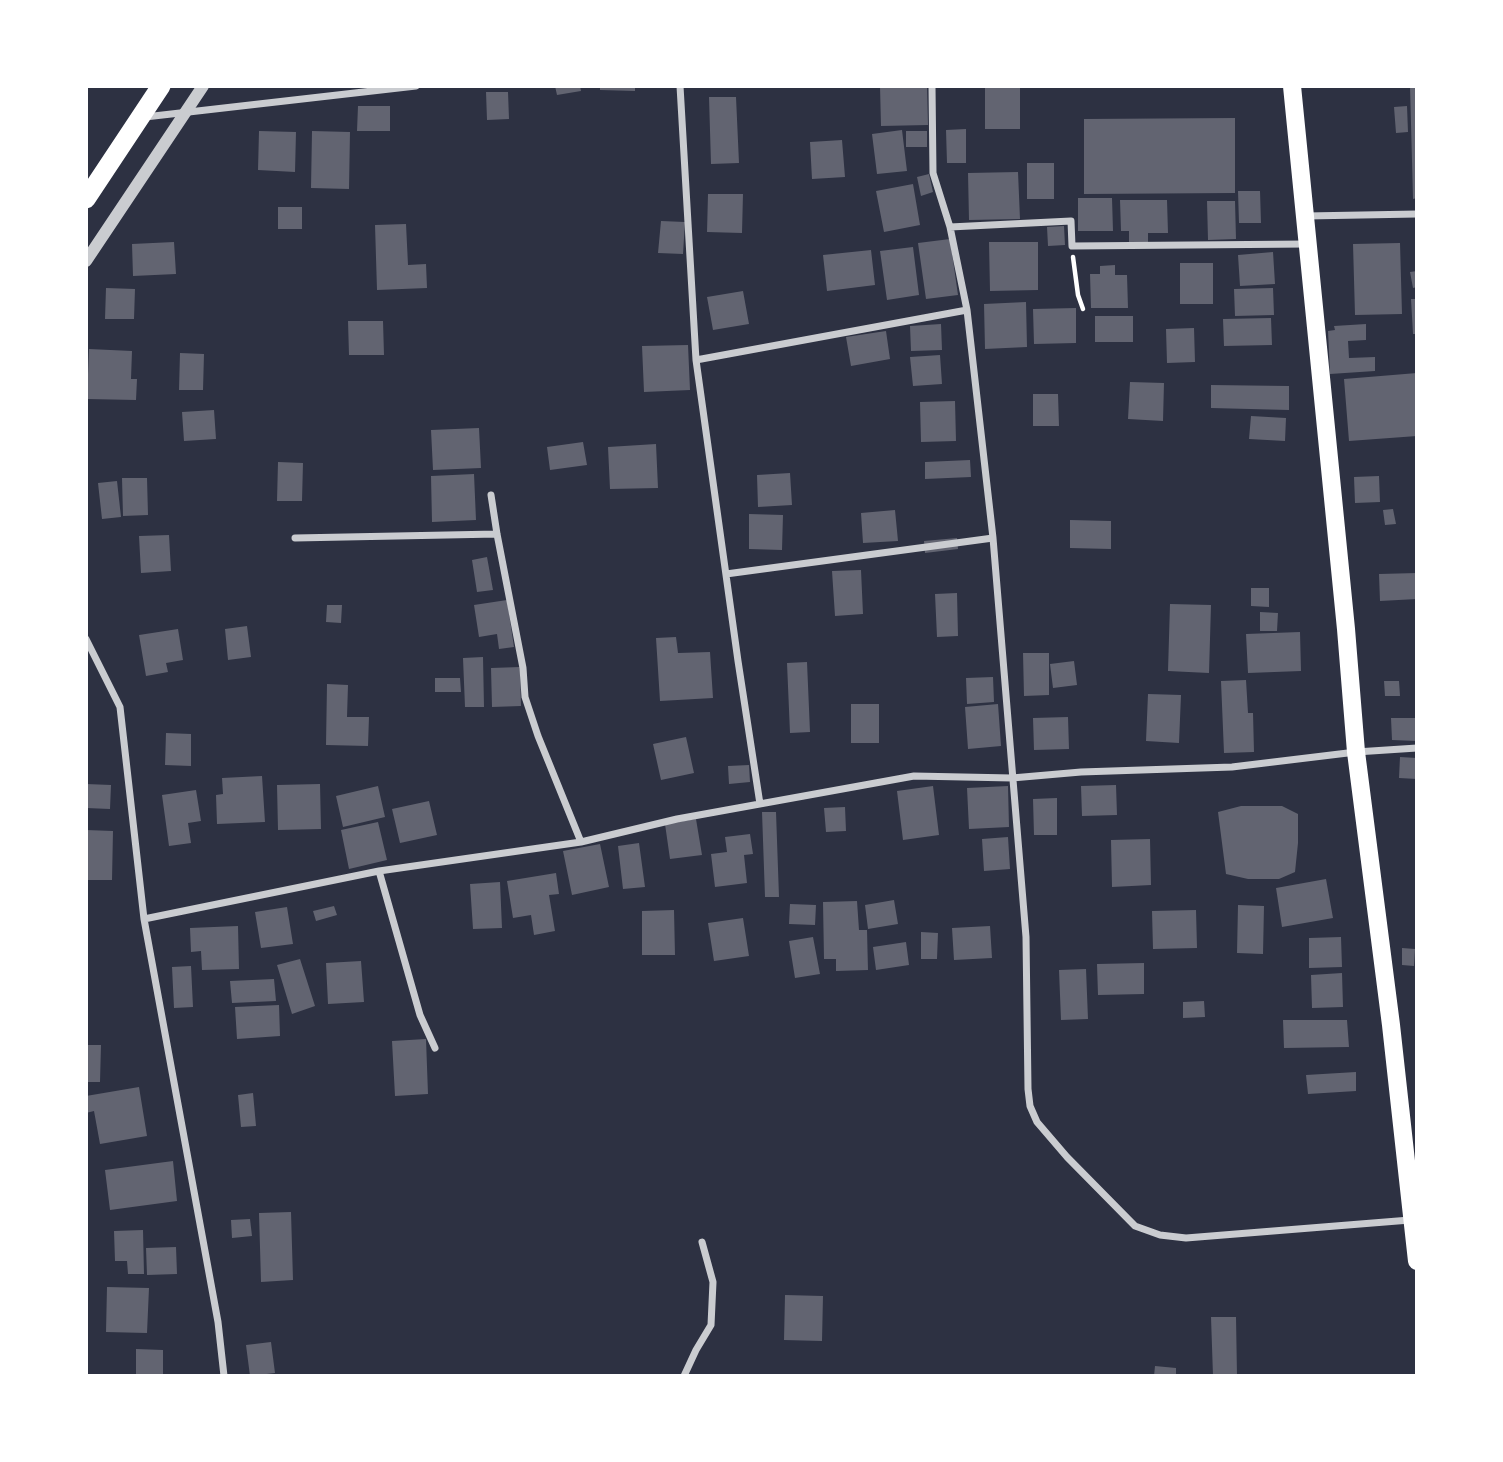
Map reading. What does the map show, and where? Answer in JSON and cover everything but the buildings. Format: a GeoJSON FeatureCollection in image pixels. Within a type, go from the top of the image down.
{"type":"FeatureCollection","features":[{"type":"Feature","properties":{"kind":"highway"},"geometry":{"type":"LineString","coordinates":[[86,199],[162,86]]}},
{"type":"Feature","properties":{"kind":"main road"},"geometry":{"type":"LineString","coordinates":[[1292,86],[1356,752],[1391,1025],[1417,1261]]}},
{"type":"Feature","properties":{"kind":"street"},"geometry":{"type":"LineString","coordinates":[[86,261],[203,86]]}},
{"type":"Feature","properties":{"kind":"street"},"geometry":{"type":"LineString","coordinates":[[141,118],[416,86]]}},
{"type":"Feature","properties":{"kind":"street"},"geometry":{"type":"LineString","coordinates":[[680,86],[696,359],[760,804]]}},
{"type":"Feature","properties":{"kind":"street"},"geometry":{"type":"LineString","coordinates":[[932,86],[933,173],[950,227],[967,310],[993,538],[1026,937],[1030,1106],[1037,1122],[1067,1157],[1135,1226],[1160,1235],[1186,1238],[1413,1220]]}},
{"type":"Feature","properties":{"kind":"street"},"geometry":{"type":"LineString","coordinates":[[1305,216],[1417,214]]}},
{"type":"Feature","properties":{"kind":"street"},"geometry":{"type":"LineString","coordinates":[[950,227],[1071,221],[1072,246],[1309,244]]}},
{"type":"Feature","properties":{"kind":"street"},"geometry":{"type":"LineString","coordinates":[[696,359],[967,310]]}},
{"type":"Feature","properties":{"kind":"street"},"geometry":{"type":"LineString","coordinates":[[491,495],[523,668],[525,697],[581,842]]}},
{"type":"Feature","properties":{"kind":"street"},"geometry":{"type":"LineString","coordinates":[[295,538],[497,534]]}},
{"type":"Feature","properties":{"kind":"street"},"geometry":{"type":"LineString","coordinates":[[726,574],[993,538]]}},
{"type":"Feature","properties":{"kind":"street"},"geometry":{"type":"LineString","coordinates":[[86,639],[120,707],[144,919],[218,1322],[224,1376]]}},
{"type":"Feature","properties":{"kind":"street"},"geometry":{"type":"LineString","coordinates":[[144,919],[379,871],[581,842],[677,819],[914,776],[1012,778],[1081,772],[1232,767],[1356,752],[1417,748]]}},
{"type":"Feature","properties":{"kind":"street"},"geometry":{"type":"LineString","coordinates":[[379,871],[420,1016],[435,1048]]}},
{"type":"Feature","properties":{"kind":"street"},"geometry":{"type":"LineString","coordinates":[[684,1376],[711,1325],[713,1282],[702,1242]]}},
{"type":"Feature","properties":{"kind":"path"},"geometry":{"type":"LineString","coordinates":[[1072,246],[1078,295],[1083,309]]}}]}
